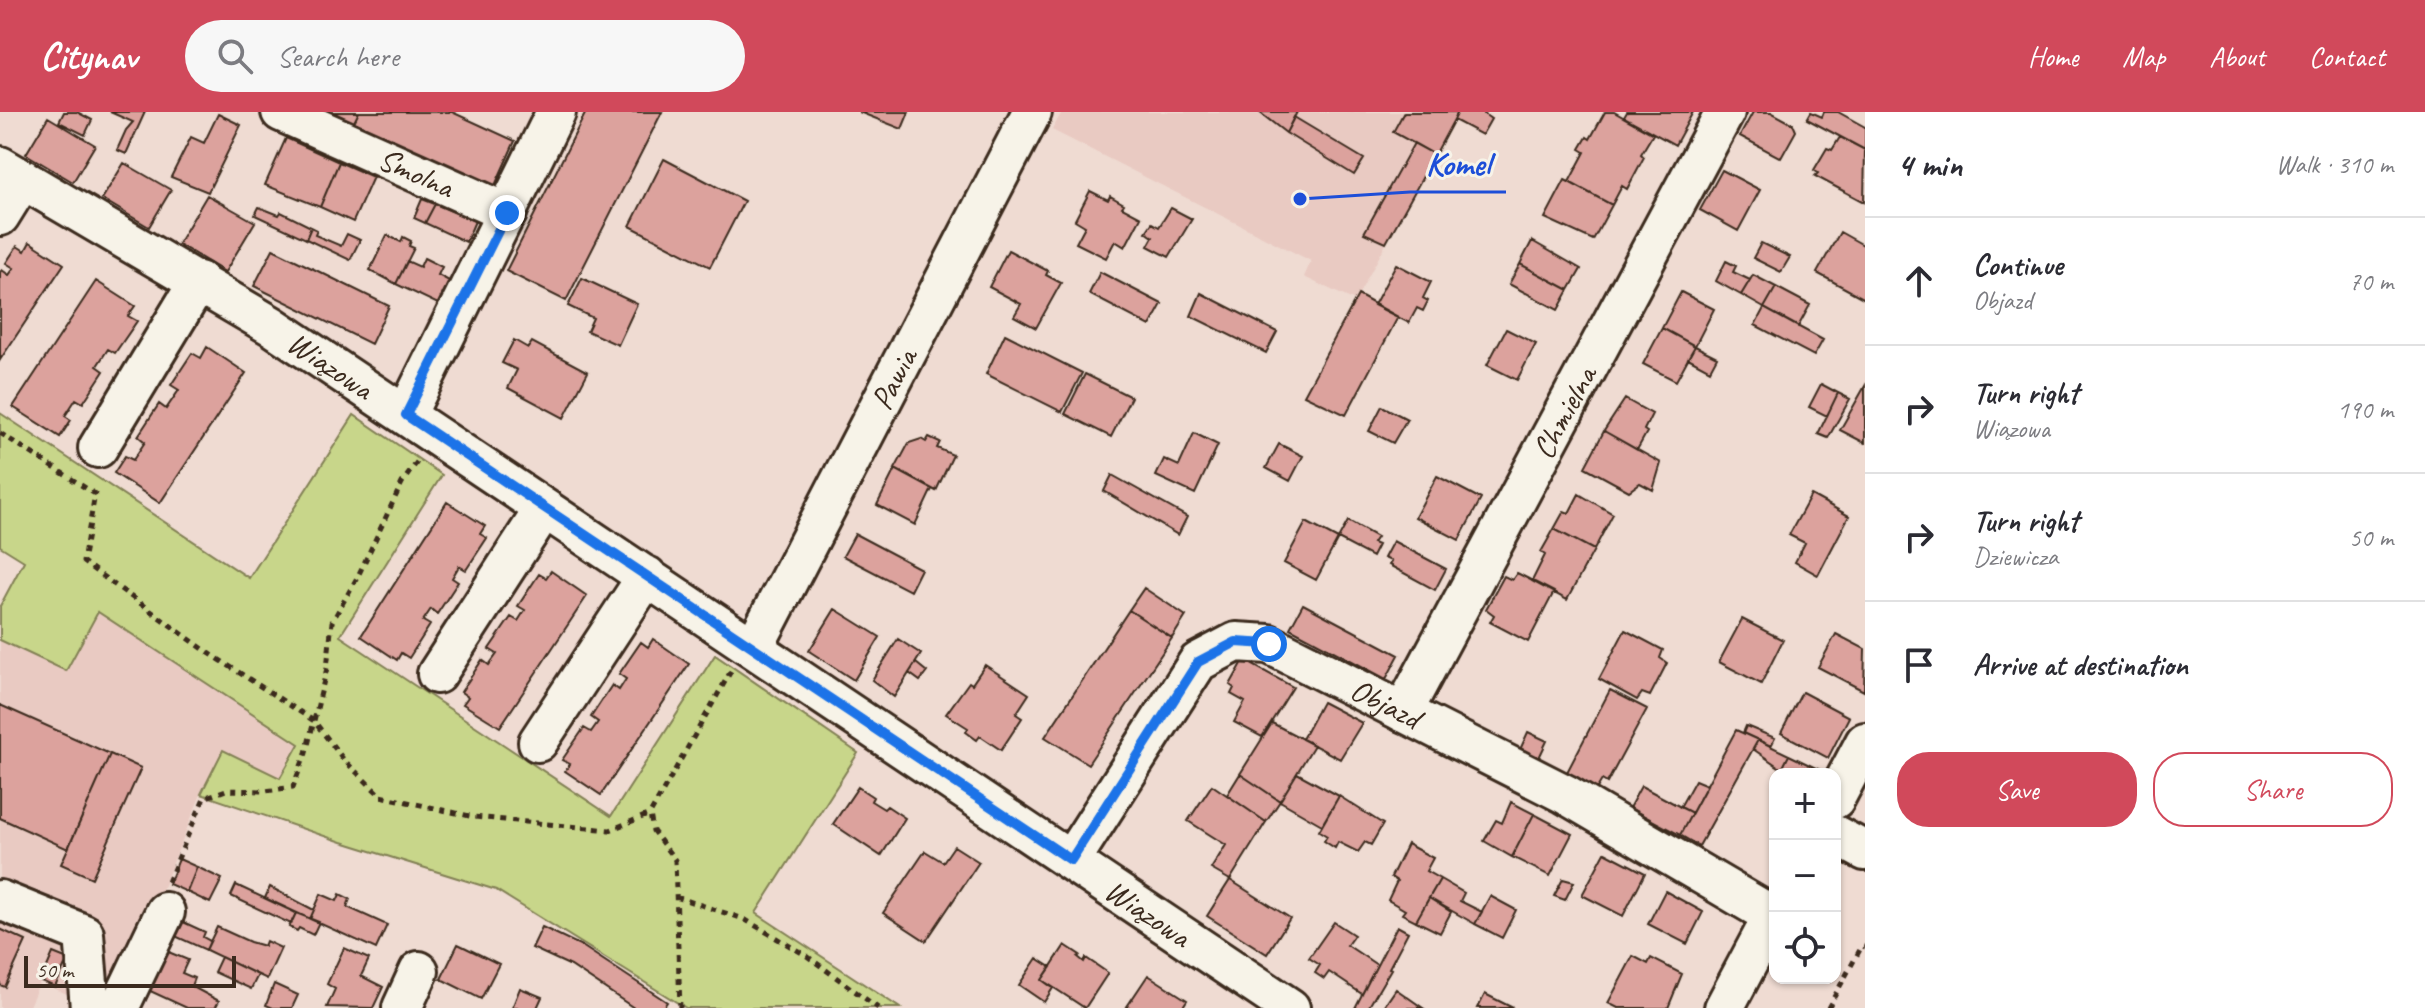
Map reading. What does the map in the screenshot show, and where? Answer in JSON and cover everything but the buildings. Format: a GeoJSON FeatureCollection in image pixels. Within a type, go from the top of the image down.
{"type":"FeatureCollection","features":[{"type":"Feature","properties":{"kind":"street","name":"Smolna"},"geometry":{"type":"LineString","coordinates":[[281,112],[507,213]]}},
{"type":"Feature","properties":{"kind":"street"},"geometry":{"type":"LineString","coordinates":[[422,425],[507,213],[556,112]]}},
{"type":"Feature","properties":{"kind":"street","name":"Pawia"},"geometry":{"type":"LineString","coordinates":[[754,647],[1032,112]]}},
{"type":"Feature","properties":{"kind":"street","name":"Chmielna"},"geometry":{"type":"LineString","coordinates":[[1403,712],[1725,112]]}},
{"type":"Feature","properties":{"kind":"street"},"geometry":{"type":"LineString","coordinates":[[0,216],[11,172]]}},
{"type":"Feature","properties":{"kind":"street","name":"Wiązowa"},"geometry":{"type":"LineString","coordinates":[[11,172],[199,281],[422,425],[1290,1008]]}},
{"type":"Feature","properties":{"kind":"street"},"geometry":{"type":"LineString","coordinates":[[98,448],[199,281]]}},
{"type":"Feature","properties":{"kind":"street"},"geometry":{"type":"LineString","coordinates":[[437,674],[544,509]]}},
{"type":"Feature","properties":{"kind":"street"},"geometry":{"type":"LineString","coordinates":[[538,742],[647,576]]}},
{"type":"Feature","properties":{"kind":"street","name":"Objazd"},"geometry":{"type":"LineString","coordinates":[[1071,860],[1198,662],[1236,642],[1269,644],[1565,794],[1771,912]]}},
{"type":"Feature","properties":{"kind":"street"},"geometry":{"type":"LineString","coordinates":[[1841,788],[1865,742]]}},
{"type":"Feature","properties":{"kind":"street"},"geometry":{"type":"LineString","coordinates":[[1841,838],[1865,851]]}},
{"type":"Feature","properties":{"kind":"street"},"geometry":{"type":"LineString","coordinates":[[0,900],[84,934],[90,1008]]}},
{"type":"Feature","properties":{"kind":"street"},"geometry":{"type":"LineString","coordinates":[[119,1008],[165,912]]}},
{"type":"Feature","properties":{"kind":"street"},"geometry":{"type":"LineString","coordinates":[[1724,1008],[1769,923]]}},
{"type":"Feature","properties":{"kind":"street"},"geometry":{"type":"LineString","coordinates":[[402,1008],[419,971]]}},
{"type":"Feature","properties":{"kind":"path"},"geometry":{"type":"LineString","coordinates":[[165,912],[160,900],[204,798],[226,790],[266,791],[293,787],[306,753],[327,668],[332,622],[358,576],[402,483],[422,425]]}},
{"type":"Feature","properties":{"kind":"path"},"geometry":{"type":"LineString","coordinates":[[0,433],[95,494],[83,562],[206,651],[314,721],[344,760],[381,796],[474,817],[610,830],[650,814],[732,670],[754,647]]}},
{"type":"Feature","properties":{"kind":"path"},"geometry":{"type":"LineString","coordinates":[[650,814],[653,831],[675,860],[680,1008]]}},
{"type":"Feature","properties":{"kind":"path"},"geometry":{"type":"LineString","coordinates":[[676,897],[744,919],[807,956],[878,1008]]}},
{"type":"Feature","properties":{"kind":"path"},"geometry":{"type":"LineString","coordinates":[[1828,1008],[1862,946],[1865,947]]}},
{"type":"Feature","properties":{"kind":"shaded area"},"geometry":{"type":"Polygon","coordinates":[[[1062,112],[1458,112],[1355,301],[1304,277],[1311,261],[1052,130],[1062,112]]]}},
{"type":"Feature","properties":{"kind":"shaded area"},"geometry":{"type":"Polygon","coordinates":[[[98,611],[299,744],[280,779],[223,751],[201,794],[122,988],[98,1008],[40,982],[28,1008],[0,1008],[0,640],[66,671],[98,611]]]}},
{"type":"Feature","properties":{"kind":"green space"},"geometry":{"type":"Polygon","coordinates":[[[0,413],[249,578],[354,415],[442,475],[340,636],[611,816],[715,655],[858,753],[756,913],[900,1008],[686,1008],[496,890],[201,794],[223,750],[280,778],[299,744],[98,612],[66,671],[0,640],[0,606],[24,561],[0,546],[0,413]]]}},
{"type":"Feature","properties":{"kind":"place","name":"Komel"},"geometry":{"type":"Point","coordinates":[1300,199]}},
{"type":"Feature","properties":{"kind":"route"},"geometry":{"type":"LineString","coordinates":[[507,213],[406,415],[1071,860],[1198,662],[1236,642],[1269,644]]}}]}
